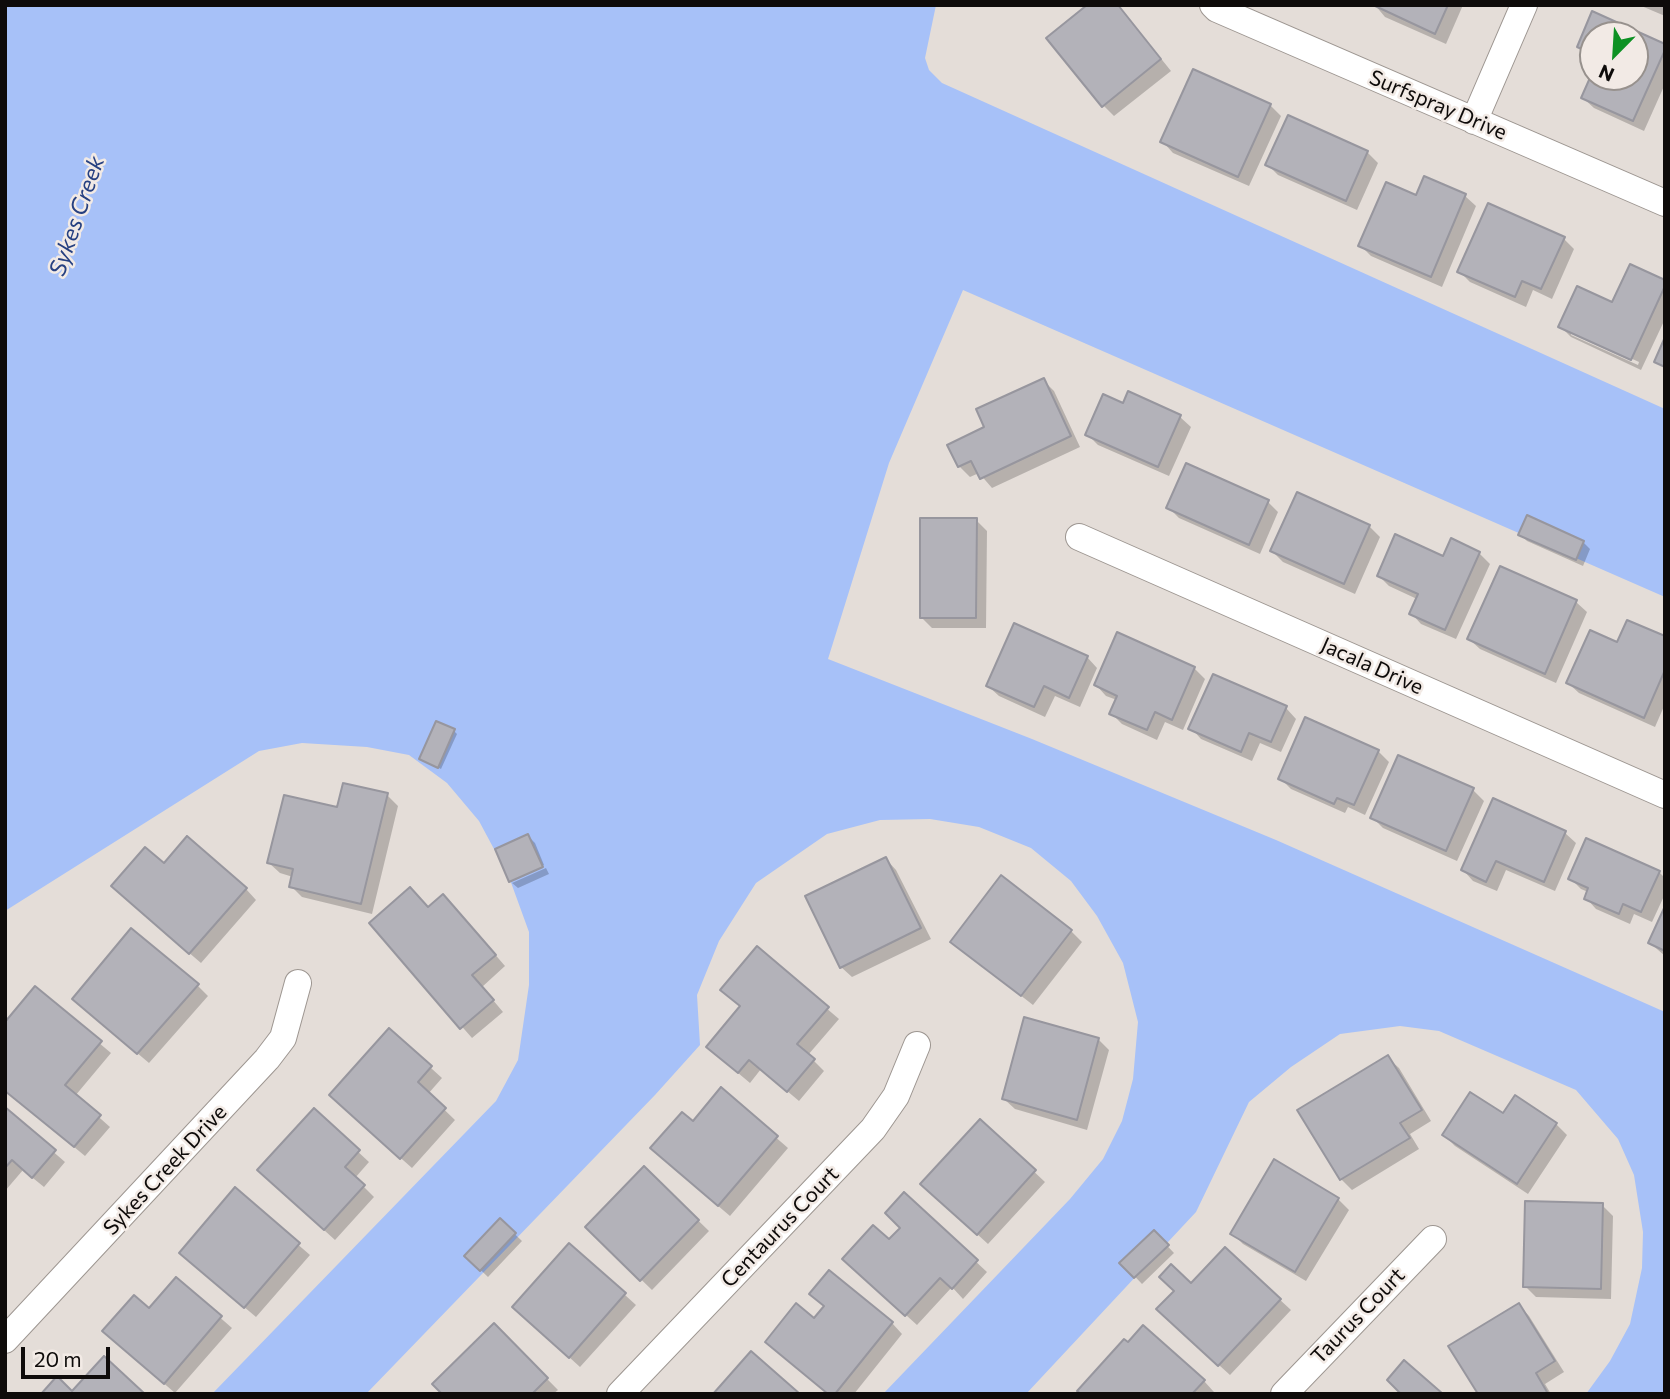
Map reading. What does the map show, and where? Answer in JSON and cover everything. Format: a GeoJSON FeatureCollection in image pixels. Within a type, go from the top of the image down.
{"type":"FeatureCollection","features":[{"type":"Feature","properties":{"kind":"street","name":"Surfspray Drive"},"geometry":{"type":"LineString","coordinates":[[1213,5],[1665,203]]}},
{"type":"Feature","properties":{"kind":"street"},"geometry":{"type":"LineString","coordinates":[[1474,121],[1524,5]]}},
{"type":"Feature","properties":{"kind":"street","name":"Jacala Drive"},"geometry":{"type":"LineString","coordinates":[[1079,537],[1665,795]]}},
{"type":"Feature","properties":{"kind":"street","name":"Sykes Creek Drive"},"geometry":{"type":"LineString","coordinates":[[5,1340],[267,1059],[283,1038],[298,983]]}},
{"type":"Feature","properties":{"kind":"street","name":"Centaurus Court"},"geometry":{"type":"LineString","coordinates":[[621,1394],[873,1129],[896,1096],[918,1045]]}},
{"type":"Feature","properties":{"kind":"street","name":"Taurus Court"},"geometry":{"type":"LineString","coordinates":[[1284,1394],[1433,1239]]}},
{"type":"Feature","properties":{"kind":"water","name":"Sykes Creek"},"geometry":{"type":"Polygon","coordinates":[[[5,5],[936,5],[925,58],[929,70],[942,83],[1665,409],[1665,597],[963,290],[889,463],[828,659],[1032,739],[1276,840],[1665,1012],[1665,1394],[1586,1394],[1610,1361],[1630,1324],[1642,1268],[1643,1232],[1634,1175],[1618,1139],[1576,1090],[1439,1031],[1400,1026],[1340,1034],[1291,1067],[1249,1102],[1196,1212],[1026,1394],[883,1394],[1070,1199],[1103,1159],[1122,1121],[1133,1079],[1138,1022],[1123,963],[1097,916],[1071,881],[1031,848],[979,827],[930,819],[880,820],[827,834],[756,883],[719,941],[697,995],[700,1045],[366,1394],[212,1394],[496,1101],[518,1060],[529,985],[529,932],[509,877],[479,821],[447,783],[409,755],[367,747],[302,743],[259,751],[5,911],[5,5]]]}},
{"type":"Feature","properties":{"kind":"building"},"geometry":{"type":"Polygon","coordinates":[[[1087,5],[1118,5],[1161,59],[1102,107],[1046,38],[1087,5]]]}},
{"type":"Feature","properties":{"kind":"building"},"geometry":{"type":"Polygon","coordinates":[[[1373,5],[1448,5],[1435,34],[1373,5]]]}},
{"type":"Feature","properties":{"kind":"building"},"geometry":{"type":"Polygon","coordinates":[[[1592,11],[1614,21],[1588,21],[1592,11]]]}},
{"type":"Feature","properties":{"kind":"building"},"geometry":{"type":"Polygon","coordinates":[[[1649,37],[1665,44],[1665,50],[1649,86],[1649,37]]]}},
{"type":"Feature","properties":{"kind":"building"},"geometry":{"type":"Polygon","coordinates":[[[1193,69],[1271,104],[1238,177],[1160,142],[1193,69]]]}},
{"type":"Feature","properties":{"kind":"building"},"geometry":{"type":"Polygon","coordinates":[[[1584,91],[1647,91],[1633,121],[1581,98],[1584,91]]]}},
{"type":"Feature","properties":{"kind":"building"},"geometry":{"type":"Polygon","coordinates":[[[1288,115],[1368,151],[1346,201],[1265,165],[1288,115]]]}},
{"type":"Feature","properties":{"kind":"building"},"geometry":{"type":"Polygon","coordinates":[[[1424,176],[1466,194],[1431,277],[1358,246],[1386,182],[1416,195],[1424,176]]]}},
{"type":"Feature","properties":{"kind":"building"},"geometry":{"type":"Polygon","coordinates":[[[1488,203],[1565,237],[1541,289],[1522,281],[1515,297],[1457,272],[1488,203]]]}},
{"type":"Feature","properties":{"kind":"building"},"geometry":{"type":"Polygon","coordinates":[[[1630,264],[1665,280],[1665,286],[1631,360],[1558,327],[1577,286],[1612,302],[1630,264]]]}},
{"type":"Feature","properties":{"kind":"building"},"geometry":{"type":"Polygon","coordinates":[[[1665,337],[1665,367],[1654,362],[1665,337]]]}},
{"type":"Feature","properties":{"kind":"building"},"geometry":{"type":"Polygon","coordinates":[[[1044,378],[1071,436],[980,479],[971,461],[958,467],[947,445],[984,427],[976,409],[1044,378]]]}},
{"type":"Feature","properties":{"kind":"building"},"geometry":{"type":"Polygon","coordinates":[[[1128,391],[1181,415],[1158,467],[1085,435],[1103,394],[1123,403],[1128,391]]]}},
{"type":"Feature","properties":{"kind":"building"},"geometry":{"type":"Polygon","coordinates":[[[1186,463],[1269,500],[1249,545],[1166,508],[1186,463]]]}},
{"type":"Feature","properties":{"kind":"building"},"geometry":{"type":"Polygon","coordinates":[[[1297,492],[1370,525],[1344,584],[1270,551],[1297,492]]]}},
{"type":"Feature","properties":{"kind":"building"},"geometry":{"type":"Polygon","coordinates":[[[1527,515],[1584,541],[1576,560],[1518,535],[1527,515]]]}},
{"type":"Feature","properties":{"kind":"building"},"geometry":{"type":"Polygon","coordinates":[[[920,518],[977,518],[976,618],[920,618],[920,518]]]}},
{"type":"Feature","properties":{"kind":"building"},"geometry":{"type":"Polygon","coordinates":[[[1395,534],[1443,556],[1451,538],[1480,552],[1445,630],[1409,614],[1418,594],[1377,576],[1395,534]]]}},
{"type":"Feature","properties":{"kind":"building"},"geometry":{"type":"Polygon","coordinates":[[[1500,566],[1577,600],[1545,674],[1467,639],[1500,566]]]}},
{"type":"Feature","properties":{"kind":"building"},"geometry":{"type":"Polygon","coordinates":[[[1627,620],[1665,636],[1665,670],[1644,718],[1566,683],[1590,630],[1617,642],[1627,620]]]}},
{"type":"Feature","properties":{"kind":"building"},"geometry":{"type":"Polygon","coordinates":[[[1014,623],[1088,656],[1069,698],[1044,686],[1034,707],[986,686],[1014,623]]]}},
{"type":"Feature","properties":{"kind":"building"},"geometry":{"type":"Polygon","coordinates":[[[1117,632],[1195,667],[1172,720],[1155,712],[1147,730],[1109,714],[1117,696],[1094,685],[1117,632]]]}},
{"type":"Feature","properties":{"kind":"building"},"geometry":{"type":"Polygon","coordinates":[[[1213,674],[1287,706],[1271,742],[1249,733],[1241,752],[1188,729],[1213,674]]]}},
{"type":"Feature","properties":{"kind":"building"},"geometry":{"type":"Polygon","coordinates":[[[1305,717],[1379,750],[1354,805],[1337,798],[1334,804],[1278,779],[1305,717]]]}},
{"type":"Feature","properties":{"kind":"building"},"geometry":{"type":"Polygon","coordinates":[[[436,721],[455,729],[438,768],[419,759],[436,721]]]}},
{"type":"Feature","properties":{"kind":"building"},"geometry":{"type":"Polygon","coordinates":[[[1398,755],[1474,788],[1446,851],[1370,818],[1398,755]]]}},
{"type":"Feature","properties":{"kind":"building"},"geometry":{"type":"Polygon","coordinates":[[[343,783],[388,793],[361,904],[289,887],[293,869],[267,863],[284,795],[337,807],[343,783]]]}},
{"type":"Feature","properties":{"kind":"building"},"geometry":{"type":"Polygon","coordinates":[[[1493,798],[1566,831],[1544,882],[1496,861],[1486,882],[1461,870],[1493,798]]]}},
{"type":"Feature","properties":{"kind":"building"},"geometry":{"type":"Polygon","coordinates":[[[528,834],[543,867],[509,882],[495,849],[528,834]]]}},
{"type":"Feature","properties":{"kind":"building"},"geometry":{"type":"Polygon","coordinates":[[[187,836],[247,888],[189,954],[111,886],[145,847],[164,863],[187,836]]]}},
{"type":"Feature","properties":{"kind":"building"},"geometry":{"type":"Polygon","coordinates":[[[1586,838],[1660,871],[1641,912],[1623,904],[1619,914],[1584,899],[1588,888],[1568,879],[1586,838]]]}},
{"type":"Feature","properties":{"kind":"building"},"geometry":{"type":"Polygon","coordinates":[[[886,857],[921,928],[840,968],[805,896],[886,857]]]}},
{"type":"Feature","properties":{"kind":"building"},"geometry":{"type":"Polygon","coordinates":[[[1001,875],[1072,930],[1021,996],[950,942],[1001,875]]]}},
{"type":"Feature","properties":{"kind":"building"},"geometry":{"type":"Polygon","coordinates":[[[410,887],[428,907],[443,894],[496,955],[472,975],[494,1000],[460,1029],[369,923],[410,887]]]}},
{"type":"Feature","properties":{"kind":"building"},"geometry":{"type":"Polygon","coordinates":[[[1665,906],[1665,951],[1648,943],[1665,906]]]}},
{"type":"Feature","properties":{"kind":"building"},"geometry":{"type":"Polygon","coordinates":[[[131,928],[199,984],[137,1054],[72,999],[131,928]]]}},
{"type":"Feature","properties":{"kind":"building"},"geometry":{"type":"Polygon","coordinates":[[[757,946],[829,1007],[797,1044],[815,1059],[787,1092],[749,1060],[738,1073],[706,1047],[740,1006],[720,990],[757,946]]]}},
{"type":"Feature","properties":{"kind":"building"},"geometry":{"type":"Polygon","coordinates":[[[35,986],[102,1041],[65,1085],[101,1115],[74,1147],[5,1091],[5,1022],[35,986]]]}},
{"type":"Feature","properties":{"kind":"building"},"geometry":{"type":"Polygon","coordinates":[[[1024,1017],[1099,1038],[1077,1120],[1002,1099],[1024,1017]]]}},
{"type":"Feature","properties":{"kind":"building"},"geometry":{"type":"Polygon","coordinates":[[[389,1028],[432,1066],[418,1082],[446,1108],[400,1159],[329,1095],[389,1028]]]}},
{"type":"Feature","properties":{"kind":"building"},"geometry":{"type":"Polygon","coordinates":[[[1388,1055],[1422,1110],[1400,1123],[1410,1138],[1340,1180],[1297,1110],[1388,1055]]]}},
{"type":"Feature","properties":{"kind":"building"},"geometry":{"type":"Polygon","coordinates":[[[721,1087],[778,1136],[718,1206],[650,1148],[682,1112],[693,1121],[721,1087]]]}},
{"type":"Feature","properties":{"kind":"building"},"geometry":{"type":"Polygon","coordinates":[[[1470,1092],[1503,1113],[1515,1095],[1557,1123],[1517,1184],[1442,1135],[1470,1092]]]}},
{"type":"Feature","properties":{"kind":"building"},"geometry":{"type":"Polygon","coordinates":[[[5,1107],[56,1150],[32,1178],[12,1160],[5,1168],[5,1107]]]}},
{"type":"Feature","properties":{"kind":"building"},"geometry":{"type":"Polygon","coordinates":[[[314,1108],[360,1150],[345,1167],[365,1185],[324,1230],[257,1170],[314,1108]]]}},
{"type":"Feature","properties":{"kind":"building"},"geometry":{"type":"Polygon","coordinates":[[[980,1119],[1036,1170],[977,1235],[920,1184],[980,1119]]]}},
{"type":"Feature","properties":{"kind":"building"},"geometry":{"type":"Polygon","coordinates":[[[1274,1159],[1339,1198],[1295,1272],[1230,1234],[1274,1159]]]}},
{"type":"Feature","properties":{"kind":"building"},"geometry":{"type":"Polygon","coordinates":[[[644,1166],[699,1220],[640,1281],[585,1227],[644,1166]]]}},
{"type":"Feature","properties":{"kind":"building"},"geometry":{"type":"Polygon","coordinates":[[[235,1187],[300,1243],[244,1308],[179,1253],[235,1187]]]}},
{"type":"Feature","properties":{"kind":"building"},"geometry":{"type":"Polygon","coordinates":[[[904,1192],[978,1260],[952,1289],[940,1278],[905,1316],[842,1259],[873,1225],[889,1239],[900,1228],[885,1213],[904,1192]]]}},
{"type":"Feature","properties":{"kind":"building"},"geometry":{"type":"Polygon","coordinates":[[[1525,1201],[1603,1203],[1601,1289],[1523,1287],[1525,1201]]]}},
{"type":"Feature","properties":{"kind":"building"},"geometry":{"type":"Polygon","coordinates":[[[500,1218],[516,1233],[480,1271],[464,1256],[500,1218]]]}},
{"type":"Feature","properties":{"kind":"building"},"geometry":{"type":"Polygon","coordinates":[[[1154,1230],[1169,1245],[1134,1278],[1119,1263],[1154,1230]]]}},
{"type":"Feature","properties":{"kind":"building"},"geometry":{"type":"Polygon","coordinates":[[[569,1243],[626,1293],[569,1358],[512,1307],[569,1243]]]}},
{"type":"Feature","properties":{"kind":"building"},"geometry":{"type":"Polygon","coordinates":[[[1225,1247],[1281,1299],[1218,1366],[1156,1309],[1174,1291],[1159,1277],[1171,1264],[1191,1283],[1225,1247]]]}},
{"type":"Feature","properties":{"kind":"building"},"geometry":{"type":"Polygon","coordinates":[[[829,1270],[893,1322],[835,1394],[828,1394],[765,1342],[796,1303],[814,1318],[824,1306],[809,1294],[829,1270]]]}},
{"type":"Feature","properties":{"kind":"building"},"geometry":{"type":"Polygon","coordinates":[[[176,1277],[222,1316],[164,1384],[102,1331],[134,1295],[149,1308],[176,1277]]]}},
{"type":"Feature","properties":{"kind":"building"},"geometry":{"type":"Polygon","coordinates":[[[1519,1303],[1555,1361],[1536,1373],[1547,1392],[1478,1394],[1448,1346],[1519,1303]]]}},
{"type":"Feature","properties":{"kind":"building"},"geometry":{"type":"Polygon","coordinates":[[[494,1323],[548,1378],[532,1394],[442,1394],[432,1384],[494,1323]]]}},
{"type":"Feature","properties":{"kind":"building"},"geometry":{"type":"Polygon","coordinates":[[[1143,1325],[1205,1380],[1192,1394],[1081,1394],[1077,1391],[1124,1339],[1128,1342],[1143,1325]]]}},
{"type":"Feature","properties":{"kind":"building"},"geometry":{"type":"Polygon","coordinates":[[[751,1351],[800,1394],[713,1394],[751,1351]]]}},
{"type":"Feature","properties":{"kind":"building"},"geometry":{"type":"Polygon","coordinates":[[[104,1356],[145,1394],[41,1394],[57,1376],[72,1391],[104,1356]]]}},
{"type":"Feature","properties":{"kind":"building"},"geometry":{"type":"Polygon","coordinates":[[[1404,1360],[1443,1394],[1401,1394],[1387,1380],[1404,1360]]]}}]}
